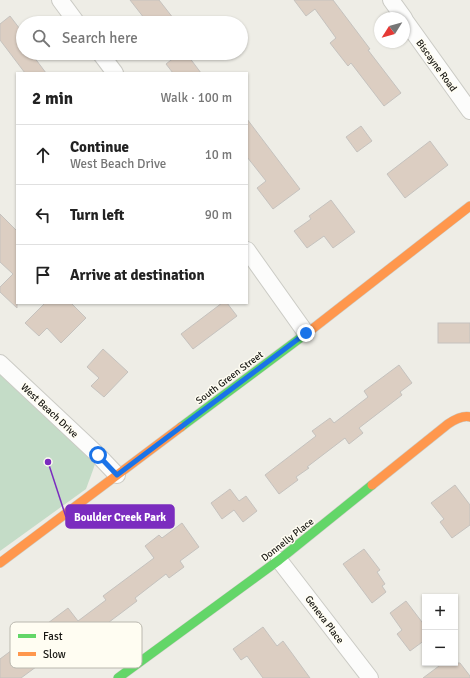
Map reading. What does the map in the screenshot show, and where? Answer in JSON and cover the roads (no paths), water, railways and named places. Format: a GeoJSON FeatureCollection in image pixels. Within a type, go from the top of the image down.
{"type":"FeatureCollection","features":[{"type":"Feature","properties":{"kind":"street"},"geometry":{"type":"LineString","coordinates":[[60,0],[72,16]]}},
{"type":"Feature","properties":{"kind":"street","name":"Biscayne Road"},"geometry":{"type":"LineString","coordinates":[[391,0],[400,12]]}},
{"type":"Feature","properties":{"kind":"street","name":"Biscayne Road"},"geometry":{"type":"LineString","coordinates":[[410,26],[470,111]]}},
{"type":"Feature","properties":{"kind":"street"},"geometry":{"type":"LineString","coordinates":[[105,60],[114,72]]}},
{"type":"Feature","properties":{"kind":"street","name":"South Green Street"},"geometry":{"type":"LineString","coordinates":[[0,563],[306,333],[470,206]]}},
{"type":"Feature","properties":{"kind":"street"},"geometry":{"type":"LineString","coordinates":[[248,251],[306,333]]}},
{"type":"Feature","properties":{"kind":"street","name":"West Beach Drive"},"geometry":{"type":"LineString","coordinates":[[0,363],[98,455],[117,475]]}},
{"type":"Feature","properties":{"kind":"street","name":"Donnelly Place"},"geometry":{"type":"LineString","coordinates":[[142,660],[279,560],[448,424],[457,419],[469,417]]}},
{"type":"Feature","properties":{"kind":"street","name":"Geneva Place"},"geometry":{"type":"LineString","coordinates":[[279,560],[370,678]]}},
{"type":"Feature","properties":{"kind":"street","name":"Donnelly Place"},"geometry":{"type":"LineString","coordinates":[[118,678],[132,668]]}},
{"type":"Feature","properties":{"kind":"place","name":"Boulder Creek Park"},"geometry":{"type":"Point","coordinates":[48,462]}}]}
